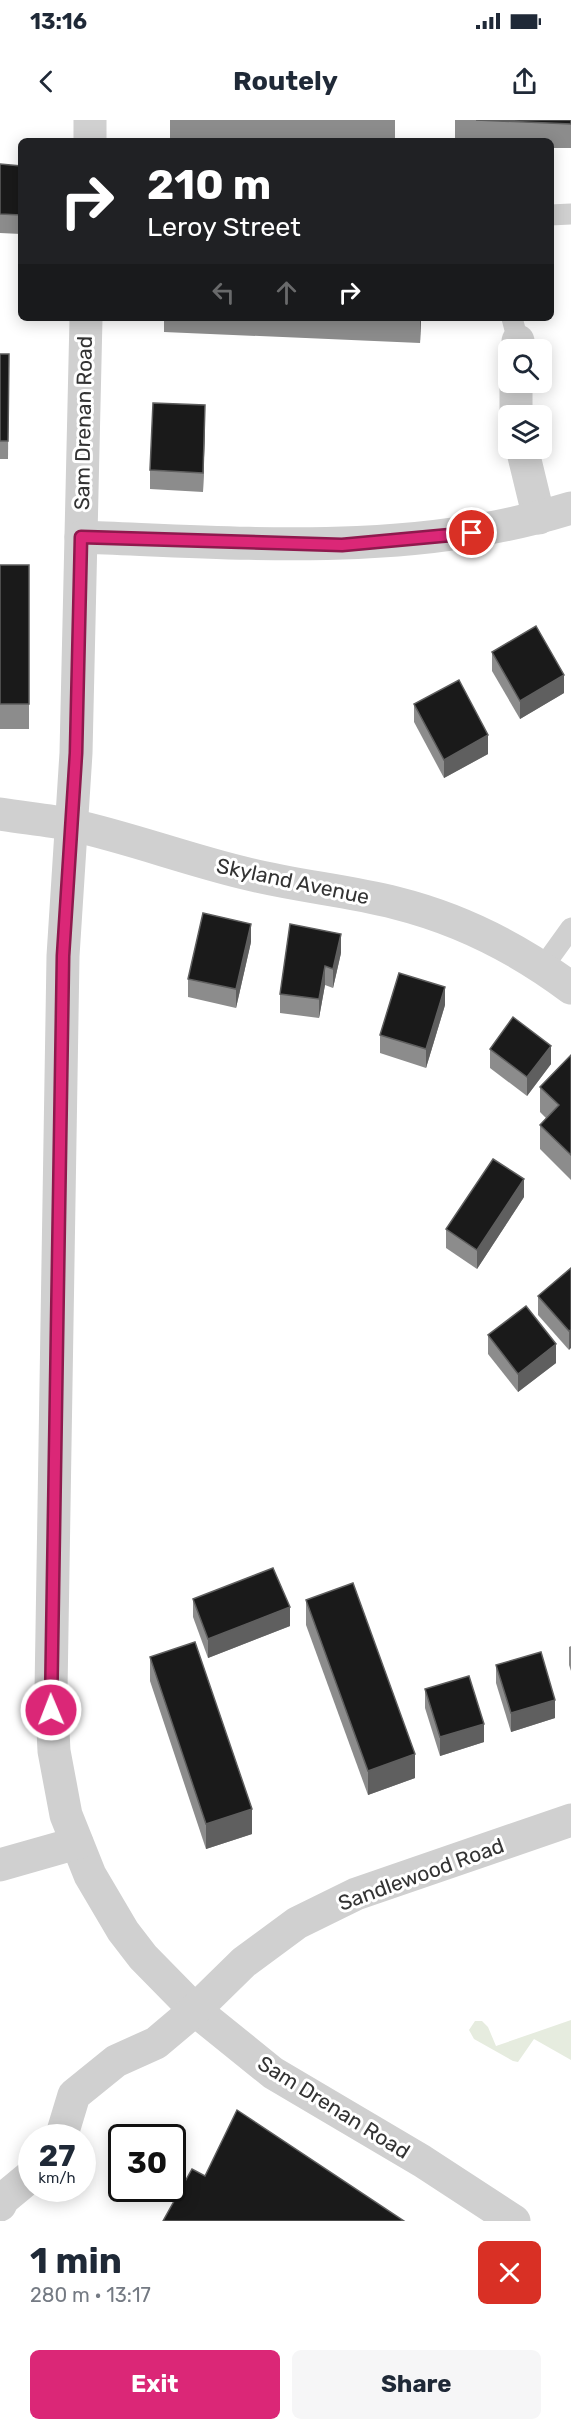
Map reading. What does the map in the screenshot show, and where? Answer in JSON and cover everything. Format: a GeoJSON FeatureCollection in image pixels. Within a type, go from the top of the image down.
{"type":"FeatureCollection","features":[{"type":"Feature","properties":{"kind":"street"},"geometry":{"type":"LineString","coordinates":[[90,120],[90,138]]}},
{"type":"Feature","properties":{"kind":"street","name":"Sam Drenan Road"},"geometry":{"type":"LineString","coordinates":[[86,321],[72,825],[63,956],[51,1691],[54,1751],[66,1815],[90,1875],[123,1931],[143,1957],[195,2010],[273,2073],[422,2161],[514,2221]]}},
{"type":"Feature","properties":{"kind":"street"},"geometry":{"type":"LineString","coordinates":[[525,459],[539,518]]}},
{"type":"Feature","properties":{"kind":"street"},"geometry":{"type":"LineString","coordinates":[[81,537],[342,545],[430,539],[472,533],[539,518],[571,508]]}},
{"type":"Feature","properties":{"kind":"street","name":"Skyland Avenue"},"geometry":{"type":"LineString","coordinates":[[0,814],[72,825],[243,873],[306,888],[394,902],[445,917],[498,942],[543,967],[571,988]]}},
{"type":"Feature","properties":{"kind":"street","name":"Sandlewood Road"},"geometry":{"type":"LineString","coordinates":[[65,2124],[74,2095],[116,2061],[156,2043],[195,2010],[244,1962],[307,1918],[356,1894],[571,1820]]}},
{"type":"Feature","properties":{"kind":"street"},"geometry":{"type":"LineString","coordinates":[[0,1865],[77,1843]]}},
{"type":"Feature","properties":{"kind":"street"},"geometry":{"type":"LineString","coordinates":[[0,2205],[3,2199],[18,2187]]}},
{"type":"Feature","properties":{"kind":"lane"},"geometry":{"type":"LineString","coordinates":[[554,215],[571,214]]}},
{"type":"Feature","properties":{"kind":"lane"},"geometry":{"type":"LineString","coordinates":[[543,967],[571,928]]}},
{"type":"Feature","properties":{"kind":"shaded area"},"geometry":{"type":"Polygon","coordinates":[[[571,2020],[571,2060],[534,2039],[518,2062],[513,2061],[474,2039],[469,2030],[475,2021],[482,2021],[488,2027],[496,2046],[571,2020]]]}},
{"type":"Feature","properties":{"kind":"building"},"geometry":{"type":"Polygon","coordinates":[[[476,120],[571,120],[571,124],[476,120]]]}},
{"type":"Feature","properties":{"kind":"building"},"geometry":{"type":"Polygon","coordinates":[[[0,164],[18,166],[18,215],[0,214],[0,164]]]}},
{"type":"Feature","properties":{"kind":"building"},"geometry":{"type":"Polygon","coordinates":[[[0,354],[9,354],[8,441],[0,441],[0,354]]]}},
{"type":"Feature","properties":{"kind":"building"},"geometry":{"type":"Polygon","coordinates":[[[153,403],[205,405],[203,473],[150,470],[153,403]]]}},
{"type":"Feature","properties":{"kind":"building"},"geometry":{"type":"Polygon","coordinates":[[[0,565],[29,565],[29,704],[0,704],[0,565]]]}},
{"type":"Feature","properties":{"kind":"building"},"geometry":{"type":"Polygon","coordinates":[[[536,626],[564,675],[520,701],[492,652],[536,626]]]}},
{"type":"Feature","properties":{"kind":"building"},"geometry":{"type":"Polygon","coordinates":[[[459,680],[488,735],[444,760],[414,704],[459,680]]]}},
{"type":"Feature","properties":{"kind":"building"},"geometry":{"type":"Polygon","coordinates":[[[203,913],[251,924],[236,989],[188,979],[203,913]]]}},
{"type":"Feature","properties":{"kind":"building"},"geometry":{"type":"Polygon","coordinates":[[[290,924],[341,934],[333,969],[325,966],[319,999],[280,994],[290,924]]]}},
{"type":"Feature","properties":{"kind":"building"},"geometry":{"type":"Polygon","coordinates":[[[399,973],[445,987],[426,1049],[380,1035],[399,973]]]}},
{"type":"Feature","properties":{"kind":"building"},"geometry":{"type":"Polygon","coordinates":[[[513,1017],[551,1046],[527,1077],[490,1049],[513,1017]]]}},
{"type":"Feature","properties":{"kind":"building"},"geometry":{"type":"Polygon","coordinates":[[[571,1055],[571,1155],[540,1125],[559,1105],[540,1087],[571,1055]]]}},
{"type":"Feature","properties":{"kind":"building"},"geometry":{"type":"Polygon","coordinates":[[[493,1159],[524,1179],[477,1250],[446,1229],[493,1159]]]}},
{"type":"Feature","properties":{"kind":"building"},"geometry":{"type":"Polygon","coordinates":[[[571,1268],[571,1330],[569,1331],[538,1296],[571,1268]]]}},
{"type":"Feature","properties":{"kind":"building"},"geometry":{"type":"Polygon","coordinates":[[[526,1306],[556,1344],[518,1374],[488,1335],[526,1306]]]}},
{"type":"Feature","properties":{"kind":"building"},"geometry":{"type":"Polygon","coordinates":[[[273,1568],[290,1607],[208,1639],[193,1599],[273,1568]]]}},
{"type":"Feature","properties":{"kind":"building"},"geometry":{"type":"Polygon","coordinates":[[[353,1583],[415,1754],[368,1771],[306,1600],[353,1583]]]}},
{"type":"Feature","properties":{"kind":"building"},"geometry":{"type":"Polygon","coordinates":[[[195,1642],[252,1809],[206,1824],[150,1657],[195,1642]]]}},
{"type":"Feature","properties":{"kind":"building"},"geometry":{"type":"Polygon","coordinates":[[[541,1652],[555,1700],[511,1713],[496,1665],[541,1652]]]}},
{"type":"Feature","properties":{"kind":"building"},"geometry":{"type":"Polygon","coordinates":[[[469,1676],[484,1724],[440,1737],[425,1689],[469,1676]]]}},
{"type":"Feature","properties":{"kind":"building"},"geometry":{"type":"Polygon","coordinates":[[[237,2110],[404,2221],[163,2221],[174,2202],[186,2202],[186,2180],[192,2169],[205,2176],[237,2110]]]}},
{"type":"Feature","properties":{"kind":"route"},"geometry":{"type":"LineString","coordinates":[[51,1710],[63,956],[76,753],[81,537],[342,545],[430,539],[472,533]]}}]}
